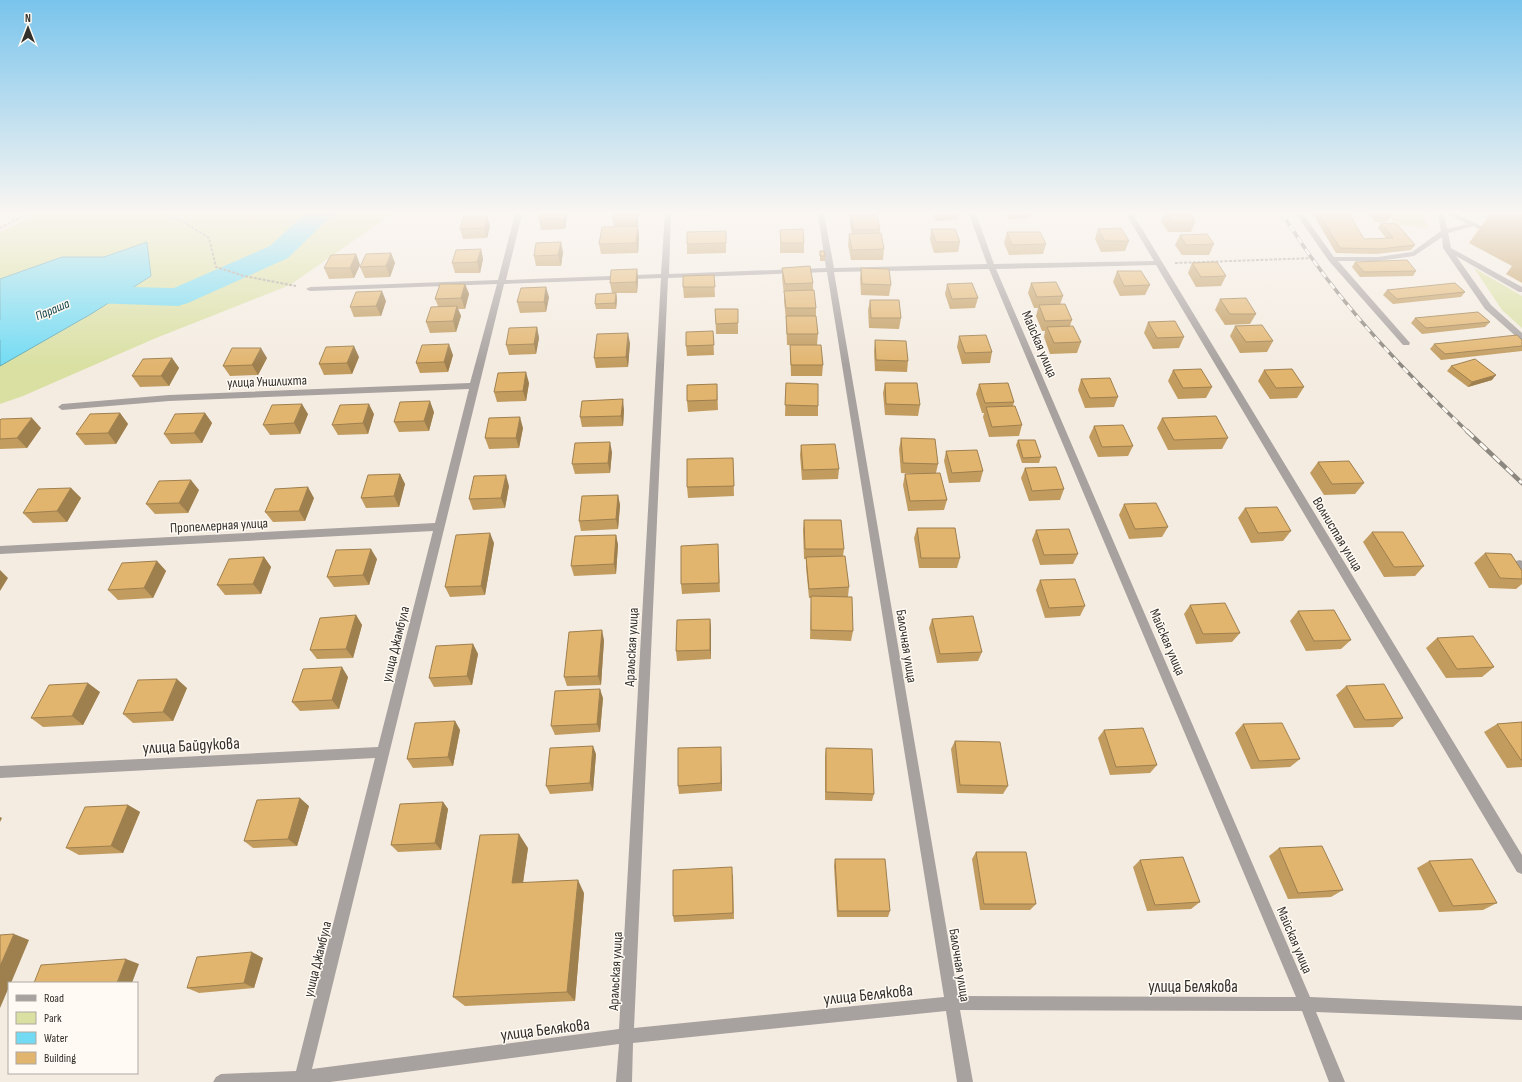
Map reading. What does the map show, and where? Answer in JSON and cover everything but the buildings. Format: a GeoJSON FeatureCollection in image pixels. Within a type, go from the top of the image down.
{"type":"FeatureCollection","features":[{"type":"Feature","properties":{"kind":"street","name":"улица Джамбула"},"geometry":{"type":"LineString","coordinates":[[302,1080],[474,386],[506,264]]}},
{"type":"Feature","properties":{"kind":"street","name":"Аральская улица"},"geometry":{"type":"LineString","coordinates":[[624,1082],[666,264]]}},
{"type":"Feature","properties":{"kind":"street","name":"Балочная улица"},"geometry":{"type":"LineString","coordinates":[[829,264],[965,1082]]}},
{"type":"Feature","properties":{"kind":"street"},"geometry":{"type":"LineString","coordinates":[[310,289],[830,270],[1075,264]]}},
{"type":"Feature","properties":{"kind":"street","name":"Волнистая улица"},"geometry":{"type":"LineString","coordinates":[[1159,264],[1522,867]]}},
{"type":"Feature","properties":{"kind":"street"},"geometry":{"type":"LineString","coordinates":[[1337,264],[1406,344]]}},
{"type":"Feature","properties":{"kind":"street"},"geometry":{"type":"LineString","coordinates":[[1458,264],[1488,307],[1522,337]]}},
{"type":"Feature","properties":{"kind":"street"},"geometry":{"type":"LineString","coordinates":[[1476,264],[1522,290]]}},
{"type":"Feature","properties":{"kind":"street","name":"Майская улица"},"geometry":{"type":"LineString","coordinates":[[991,266],[1306,1004],[1337,1082]]}},
{"type":"Feature","properties":{"kind":"street","name":"улица Уншлихта"},"geometry":{"type":"LineString","coordinates":[[62,407],[169,398],[474,386]]}},
{"type":"Feature","properties":{"kind":"street","name":"Пропеллерная улица"},"geometry":{"type":"LineString","coordinates":[[0,550],[439,527]]}},
{"type":"Feature","properties":{"kind":"street","name":"улица Байдукова"},"geometry":{"type":"LineString","coordinates":[[0,772],[383,752]]}},
{"type":"Feature","properties":{"kind":"street","name":"улица Белякова"},"geometry":{"type":"LineString","coordinates":[[221,1082],[302,1080],[626,1036],[951,1003],[1306,1004],[1522,1012]]}},
{"type":"Feature","properties":{"kind":"path"},"geometry":{"type":"LineString","coordinates":[[215,264],[216,267],[244,276],[310,289]]}},
{"type":"Feature","properties":{"kind":"green space"},"geometry":{"type":"Polygon","coordinates":[[[0,264],[41,264],[0,279],[0,264]]]}},
{"type":"Feature","properties":{"kind":"green space"},"geometry":{"type":"Polygon","coordinates":[[[150,264],[319,264],[290,285],[156,338],[23,396],[0,404],[0,366],[91,314],[151,276],[150,264]]]}},
{"type":"Feature","properties":{"kind":"green space"},"geometry":{"type":"Polygon","coordinates":[[[1474,268],[1522,296],[1522,328],[1502,310],[1474,268]]]}},
{"type":"Feature","properties":{"kind":"water"},"geometry":{"type":"Polygon","coordinates":[[[41,264],[150,264],[151,276],[91,314],[0,366],[0,279],[41,264]]]}},
{"type":"Feature","properties":{"kind":"waterway","name":"Параша"},"geometry":{"type":"LineString","coordinates":[[0,331],[87,294],[178,297],[251,264]]}},
{"type":"Feature","properties":{"kind":"railway"},"geometry":{"type":"LineString","coordinates":[[1316,264],[1365,326],[1405,370],[1468,432]]}},
{"type":"Feature","properties":{"kind":"railway"},"geometry":{"type":"LineString","coordinates":[[1467,431],[1522,483]]}}]}
